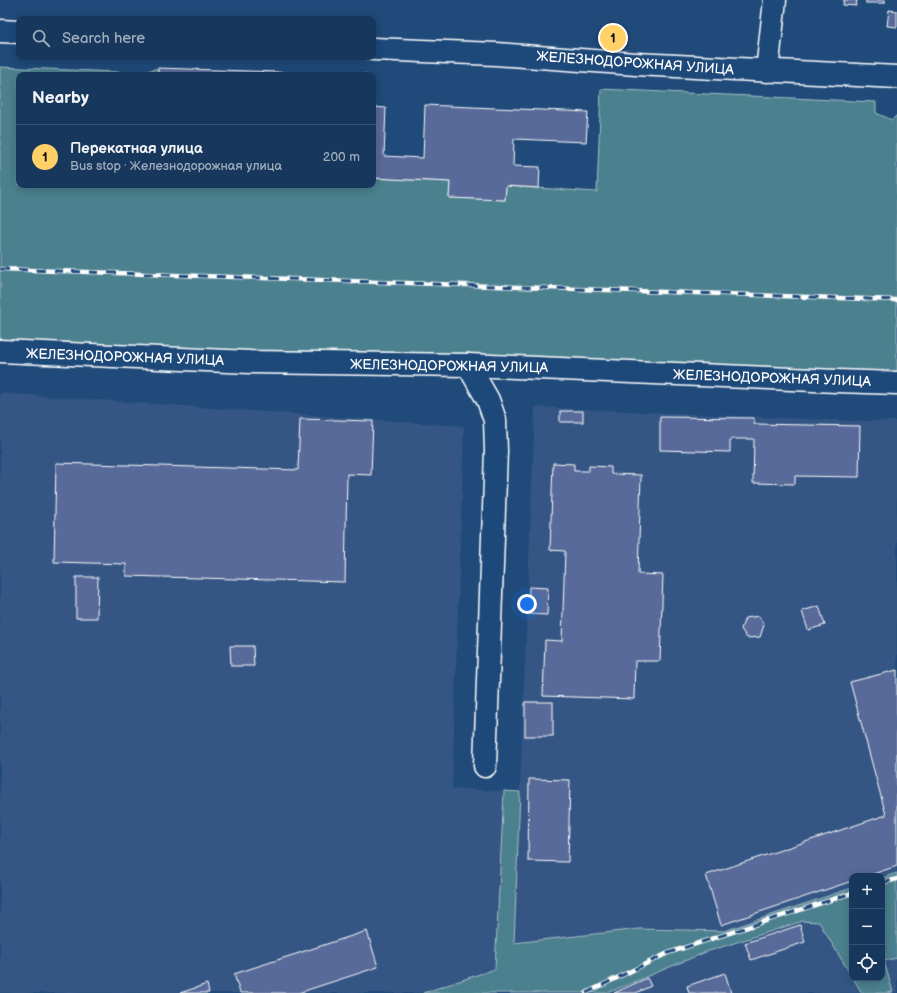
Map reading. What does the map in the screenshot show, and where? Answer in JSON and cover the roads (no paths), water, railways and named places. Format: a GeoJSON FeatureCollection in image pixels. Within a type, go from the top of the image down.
{"type":"FeatureCollection","features":[{"type":"Feature","properties":{"kind":"street"},"geometry":{"type":"LineString","coordinates":[[766,71],[775,0]]}},
{"type":"Feature","properties":{"kind":"street"},"geometry":{"type":"LineString","coordinates":[[0,31],[16,32]]}},
{"type":"Feature","properties":{"kind":"street","name":"ЖЕЛЕЗНОДОРОЖНАЯ УЛИЦА"},"geometry":{"type":"LineString","coordinates":[[376,49],[496,54],[766,71],[897,77]]}},
{"type":"Feature","properties":{"kind":"street","name":"ЖЕЛЕЗНОДОРОЖНАЯ УЛИЦА"},"geometry":{"type":"LineString","coordinates":[[0,351],[250,362],[468,365],[897,383]]}},
{"type":"Feature","properties":{"kind":"street"},"geometry":{"type":"LineString","coordinates":[[468,365],[488,400],[495,428],[496,459],[485,766]]}},
{"type":"Feature","properties":{"kind":"railway"},"geometry":{"type":"LineString","coordinates":[[0,269],[897,300]]}},
{"type":"Feature","properties":{"kind":"railway"},"geometry":{"type":"LineString","coordinates":[[885,882],[897,879]]}},
{"type":"Feature","properties":{"kind":"railway"},"geometry":{"type":"LineString","coordinates":[[586,993],[668,953],[849,894]]}},
{"type":"Feature","properties":{"kind":"place","name":"Перекатная улица"},"geometry":{"type":"Point","coordinates":[613,38]}}]}
